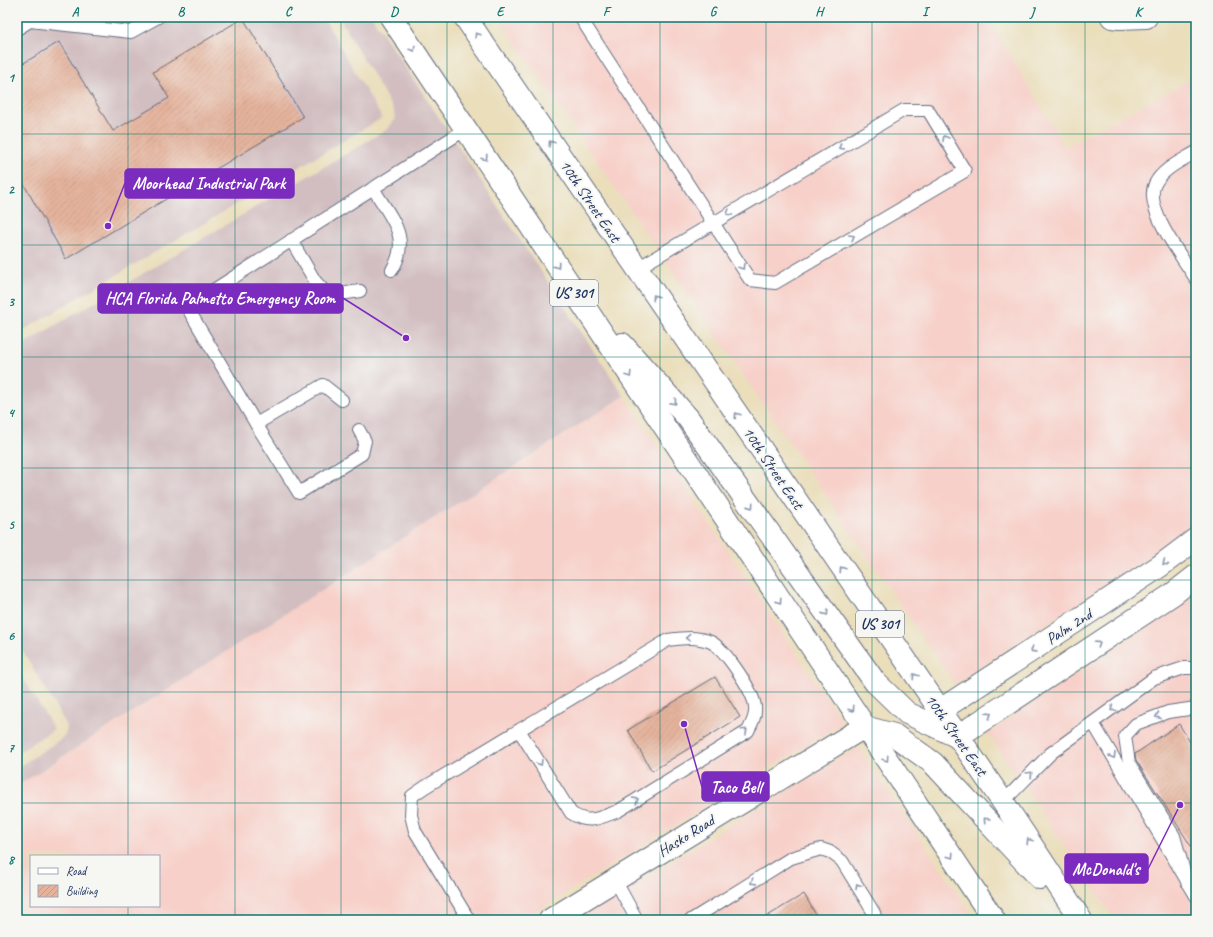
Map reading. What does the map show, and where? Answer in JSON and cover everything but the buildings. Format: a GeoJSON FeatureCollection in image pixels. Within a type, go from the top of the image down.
{"type":"FeatureCollection","features":[{"type":"Feature","properties":{"kind":"main road","name":"US 301"},"geometry":{"type":"LineString","coordinates":[[392,17],[572,290],[994,920]]}},
{"type":"Feature","properties":{"kind":"main road","name":"10th Street East"},"geometry":{"type":"LineString","coordinates":[[465,17],[636,269],[1003,802],[1080,920]]}},
{"type":"Feature","properties":{"kind":"main road"},"geometry":{"type":"LineString","coordinates":[[1116,18],[1146,17]]}},
{"type":"Feature","properties":{"kind":"main road"},"geometry":{"type":"LineString","coordinates":[[572,290],[688,418],[875,682],[907,713],[957,737]]}},
{"type":"Feature","properties":{"kind":"main road","name":"Palm 2nd"},"geometry":{"type":"LineString","coordinates":[[940,712],[1160,566],[1196,539]]}},
{"type":"Feature","properties":{"kind":"main road","name":"Palm 2nd"},"geometry":{"type":"LineString","coordinates":[[957,737],[1167,598],[1196,576]]}},
{"type":"Feature","properties":{"kind":"main road"},"geometry":{"type":"LineString","coordinates":[[864,727],[894,736],[933,763],[1080,920]]}},
{"type":"Feature","properties":{"kind":"main road","name":"Hasko Road"},"geometry":{"type":"LineString","coordinates":[[550,920],[864,727]]}},
{"type":"Feature","properties":{"kind":"lane"},"geometry":{"type":"LineString","coordinates":[[17,29],[30,21],[130,32],[158,17]]}},
{"type":"Feature","properties":{"kind":"lane"},"geometry":{"type":"LineString","coordinates":[[580,17],[714,222],[750,280],[775,283],[965,171],[928,110],[904,110],[714,222],[636,269]]}},
{"type":"Feature","properties":{"kind":"lane"},"geometry":{"type":"LineString","coordinates":[[359,430],[365,442],[362,454],[299,493],[256,424],[187,307],[466,129]]}},
{"type":"Feature","properties":{"kind":"lane"},"geometry":{"type":"LineString","coordinates":[[1196,152],[1166,171],[1155,184],[1152,200],[1158,219],[1196,279]]}},
{"type":"Feature","properties":{"kind":"lane"},"geometry":{"type":"LineString","coordinates":[[373,188],[398,229],[401,241],[400,257],[392,270]]}},
{"type":"Feature","properties":{"kind":"lane"},"geometry":{"type":"LineString","coordinates":[[291,240],[316,281],[326,293],[340,294],[360,291]]}},
{"type":"Feature","properties":{"kind":"lane"},"geometry":{"type":"LineString","coordinates":[[256,424],[323,385],[342,400]]}},
{"type":"Feature","properties":{"kind":"lane"},"geometry":{"type":"LineString","coordinates":[[469,920],[415,831],[411,815],[412,796],[520,730],[668,640],[693,637],[711,642],[728,657],[747,687],[755,706],[753,721],[748,731],[618,811],[597,818],[581,820],[571,813],[520,730]]}},
{"type":"Feature","properties":{"kind":"lane"},"geometry":{"type":"LineString","coordinates":[[1003,802],[1051,753],[1154,678],[1184,668],[1196,668]]}},
{"type":"Feature","properties":{"kind":"lane"},"geometry":{"type":"LineString","coordinates":[[1187,882],[1174,836],[1129,763],[1125,736],[1136,724],[1168,712],[1196,708]]}},
{"type":"Feature","properties":{"kind":"lane"},"geometry":{"type":"LineString","coordinates":[[1093,723],[1196,896]]}},
{"type":"Feature","properties":{"kind":"lane"},"geometry":{"type":"LineString","coordinates":[[691,920],[791,858],[821,849],[830,852],[842,862],[874,913],[876,920]]}},
{"type":"Feature","properties":{"kind":"lane"},"geometry":{"type":"LineString","coordinates":[[615,880],[637,920]]}},
{"type":"Feature","properties":{"kind":"shaded area"},"geometry":{"type":"Polygon","coordinates":[[[17,17],[323,17],[382,118],[17,334],[17,17]]]}},
{"type":"Feature","properties":{"kind":"shaded area"},"geometry":{"type":"Polygon","coordinates":[[[339,17],[372,17],[552,288],[551,290],[560,300],[624,396],[17,786],[17,768],[61,739],[66,733],[67,726],[17,641],[17,348],[388,129],[395,119],[394,111],[339,17]]]}},
{"type":"Feature","properties":{"kind":"shaded area"},"geometry":{"type":"Polygon","coordinates":[[[498,17],[987,17],[1065,147],[1196,77],[1196,520],[1152,555],[955,684],[498,17]]]}},
{"type":"Feature","properties":{"kind":"shaded area"},"geometry":{"type":"Polygon","coordinates":[[[624,396],[843,723],[522,920],[17,920],[17,786],[624,396]]]}},
{"type":"Feature","properties":{"kind":"shaded area"},"geometry":{"type":"Polygon","coordinates":[[[1196,594],[1196,920],[1115,920],[988,733],[1196,594]]]}},
{"type":"Feature","properties":{"kind":"shaded area"},"geometry":{"type":"Polygon","coordinates":[[[17,668],[54,729],[17,753],[17,668]]]}},
{"type":"Feature","properties":{"kind":"shaded area"},"geometry":{"type":"Polygon","coordinates":[[[858,747],[975,920],[577,920],[858,747]]]}},
{"type":"Feature","properties":{"kind":"place","name":"Moorhead Industrial Park"},"geometry":{"type":"Point","coordinates":[108,226]}},
{"type":"Feature","properties":{"kind":"place","name":"HCA Florida Palmetto Emergency Room"},"geometry":{"type":"Point","coordinates":[406,338]}},
{"type":"Feature","properties":{"kind":"place","name":"Taco Bell"},"geometry":{"type":"Point","coordinates":[684,724]}},
{"type":"Feature","properties":{"kind":"place","name":"McDonald's"},"geometry":{"type":"Point","coordinates":[1180,805]}}]}
